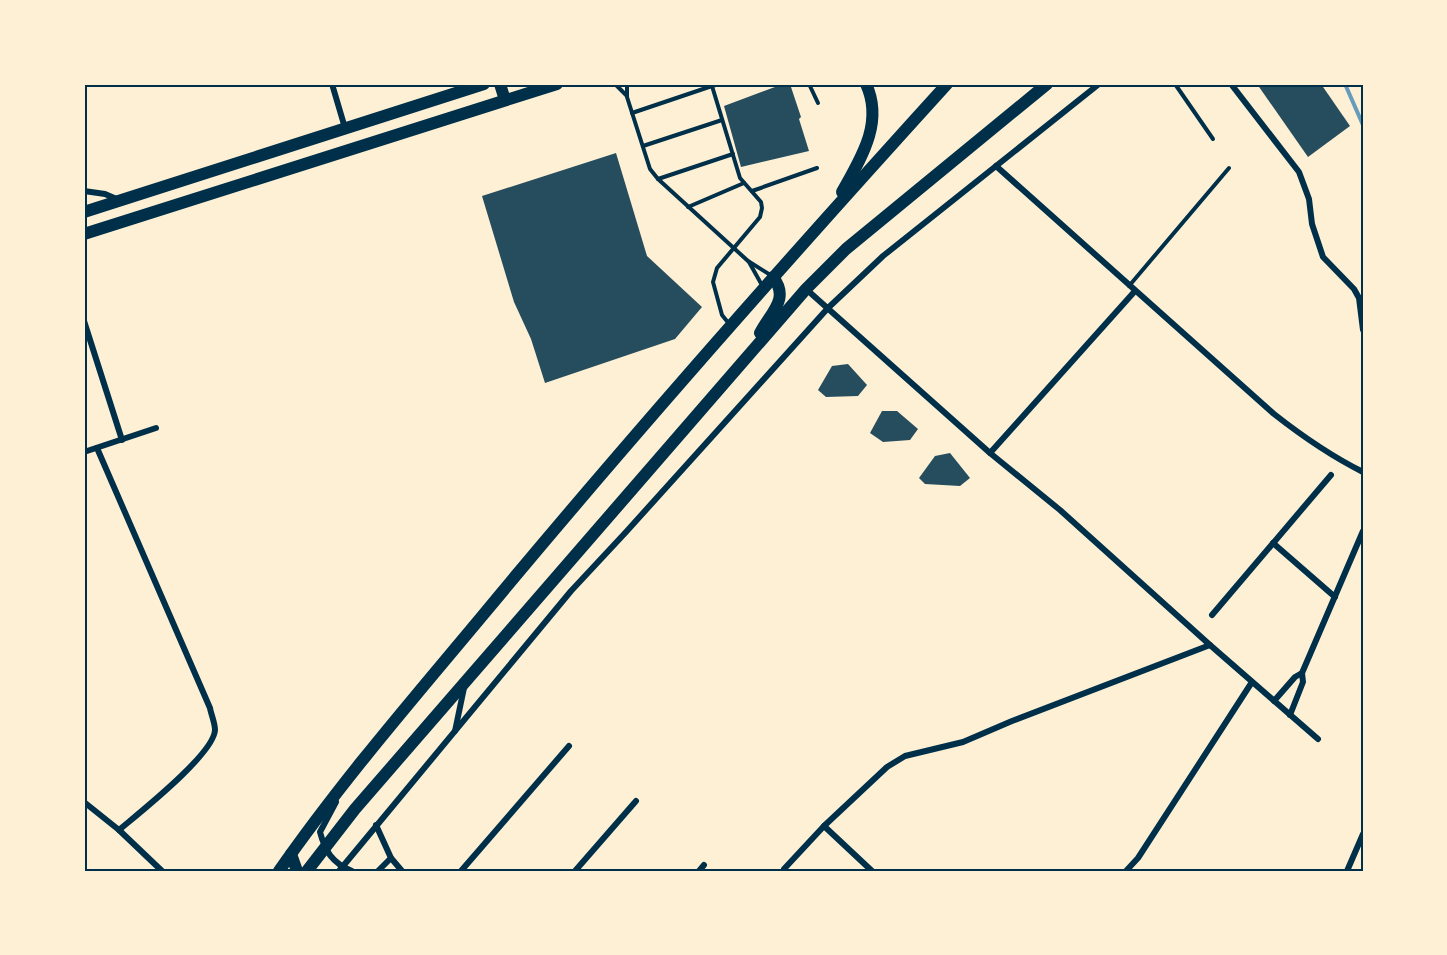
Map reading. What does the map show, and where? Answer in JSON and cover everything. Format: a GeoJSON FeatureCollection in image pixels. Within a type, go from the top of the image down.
{"type":"FeatureCollection","features":[{"type":"Feature","properties":{"kind":"highway"},"geometry":{"type":"LineString","coordinates":[[84,212],[484,84]]}},
{"type":"Feature","properties":{"kind":"highway"},"geometry":{"type":"LineString","coordinates":[[500,84],[505,100]]}},
{"type":"Feature","properties":{"kind":"highway"},"geometry":{"type":"LineString","coordinates":[[84,234],[557,84]]}},
{"type":"Feature","properties":{"kind":"highway"},"geometry":{"type":"LineString","coordinates":[[829,214],[860,160],[870,134],[873,108],[866,84]]}},
{"type":"Feature","properties":{"kind":"highway"},"geometry":{"type":"LineString","coordinates":[[279,871],[348,777],[538,548],[763,288],[947,84]]}},
{"type":"Feature","properties":{"kind":"highway"},"geometry":{"type":"LineString","coordinates":[[307,871],[355,809],[806,289],[846,249],[1047,84]]}},
{"type":"Feature","properties":{"kind":"highway"},"geometry":{"type":"LineString","coordinates":[[748,355],[780,298],[780,285],[773,277]]}},
{"type":"Feature","properties":{"kind":"highway"},"geometry":{"type":"LineString","coordinates":[[291,854],[297,871]]}},
{"type":"Feature","properties":{"kind":"street"},"geometry":{"type":"LineString","coordinates":[[332,84],[345,128]]}},
{"type":"Feature","properties":{"kind":"street"},"geometry":{"type":"LineString","coordinates":[[340,869],[571,591],[828,308],[883,256],[1099,84]]}},
{"type":"Feature","properties":{"kind":"street"},"geometry":{"type":"LineString","coordinates":[[1231,84],[1299,172],[1309,199],[1312,224],[1323,257],[1359,298],[1363,330]]}},
{"type":"Feature","properties":{"kind":"street"},"geometry":{"type":"LineString","coordinates":[[996,166],[1282,420],[1338,460],[1363,472]]}},
{"type":"Feature","properties":{"kind":"street"},"geometry":{"type":"LineString","coordinates":[[84,191],[105,194],[120,200]]}},
{"type":"Feature","properties":{"kind":"street"},"geometry":{"type":"LineString","coordinates":[[990,453],[1132,288]]}},
{"type":"Feature","properties":{"kind":"street"},"geometry":{"type":"LineString","coordinates":[[806,289],[1318,739]]}},
{"type":"Feature","properties":{"kind":"street"},"geometry":{"type":"LineString","coordinates":[[84,321],[123,440]]}},
{"type":"Feature","properties":{"kind":"street"},"geometry":{"type":"LineString","coordinates":[[84,452],[156,428]]}},
{"type":"Feature","properties":{"kind":"street"},"geometry":{"type":"LineString","coordinates":[[97,448],[210,708],[215,731],[207,748],[196,762],[120,830]]}},
{"type":"Feature","properties":{"kind":"street"},"geometry":{"type":"LineString","coordinates":[[1212,615],[1331,475]]}},
{"type":"Feature","properties":{"kind":"street"},"geometry":{"type":"LineString","coordinates":[[1290,715],[1303,682],[1302,673],[1363,531]]}},
{"type":"Feature","properties":{"kind":"street"},"geometry":{"type":"LineString","coordinates":[[1273,543],[1335,597]]}},
{"type":"Feature","properties":{"kind":"street"},"geometry":{"type":"LineString","coordinates":[[783,868],[887,766],[904,756],[963,742],[1210,645]]}},
{"type":"Feature","properties":{"kind":"street"},"geometry":{"type":"LineString","coordinates":[[1274,701],[1295,676],[1302,673]]}},
{"type":"Feature","properties":{"kind":"street"},"geometry":{"type":"LineString","coordinates":[[1126,871],[1138,858],[1252,682]]}},
{"type":"Feature","properties":{"kind":"street"},"geometry":{"type":"LineString","coordinates":[[455,732],[465,684]]}},
{"type":"Feature","properties":{"kind":"street"},"geometry":{"type":"LineString","coordinates":[[461,871],[569,746]]}},
{"type":"Feature","properties":{"kind":"street"},"geometry":{"type":"LineString","coordinates":[[348,777],[320,832],[324,849],[340,869],[351,871]]}},
{"type":"Feature","properties":{"kind":"street"},"geometry":{"type":"LineString","coordinates":[[575,871],[636,801]]}},
{"type":"Feature","properties":{"kind":"street"},"geometry":{"type":"LineString","coordinates":[[84,802],[120,830],[162,871]]}},
{"type":"Feature","properties":{"kind":"street"},"geometry":{"type":"LineString","coordinates":[[376,825],[391,858],[402,871]]}},
{"type":"Feature","properties":{"kind":"street"},"geometry":{"type":"LineString","coordinates":[[824,826],[872,871]]}},
{"type":"Feature","properties":{"kind":"street"},"geometry":{"type":"LineString","coordinates":[[1347,871],[1363,834]]}},
{"type":"Feature","properties":{"kind":"street"},"geometry":{"type":"LineString","coordinates":[[378,871],[391,858]]}},
{"type":"Feature","properties":{"kind":"street"},"geometry":{"type":"LineString","coordinates":[[699,871],[704,865]]}},
{"type":"Feature","properties":{"kind":"lane"},"geometry":{"type":"LineString","coordinates":[[615,84],[627,97]]}},
{"type":"Feature","properties":{"kind":"lane"},"geometry":{"type":"LineString","coordinates":[[627,84],[627,97],[650,169],[733,248],[773,277]]}},
{"type":"Feature","properties":{"kind":"lane"},"geometry":{"type":"LineString","coordinates":[[633,113],[719,84]]}},
{"type":"Feature","properties":{"kind":"lane"},"geometry":{"type":"LineString","coordinates":[[809,84],[818,103]]}},
{"type":"Feature","properties":{"kind":"lane"},"geometry":{"type":"LineString","coordinates":[[1175,84],[1213,139]]}},
{"type":"Feature","properties":{"kind":"lane"},"geometry":{"type":"LineString","coordinates":[[711,87],[740,178],[761,202],[760,217],[717,268],[713,282],[722,315],[730,326]]}},
{"type":"Feature","properties":{"kind":"lane"},"geometry":{"type":"LineString","coordinates":[[643,146],[722,120]]}},
{"type":"Feature","properties":{"kind":"lane"},"geometry":{"type":"LineString","coordinates":[[658,179],[733,154]]}},
{"type":"Feature","properties":{"kind":"lane"},"geometry":{"type":"LineString","coordinates":[[752,191],[818,168]]}},
{"type":"Feature","properties":{"kind":"lane"},"geometry":{"type":"LineString","coordinates":[[1132,288],[1229,168]]}},
{"type":"Feature","properties":{"kind":"lane"},"geometry":{"type":"LineString","coordinates":[[688,207],[744,183]]}},
{"type":"Feature","properties":{"kind":"lane"},"geometry":{"type":"LineString","coordinates":[[748,261],[763,288]]}},
{"type":"Feature","properties":{"kind":"building"},"geometry":{"type":"Polygon","coordinates":[[[778,84],[790,84],[809,151],[741,167],[724,106],[778,84]]]}},
{"type":"Feature","properties":{"kind":"building"},"geometry":{"type":"Polygon","coordinates":[[[1257,84],[1321,84],[1350,126],[1308,157],[1257,84]]]}},
{"type":"Feature","properties":{"kind":"building"},"geometry":{"type":"Polygon","coordinates":[[[616,153],[647,256],[702,307],[675,339],[545,383],[531,339],[514,302],[482,196],[616,153]]]}},
{"type":"Feature","properties":{"kind":"building"},"geometry":{"type":"Polygon","coordinates":[[[848,364],[867,385],[858,396],[826,397],[818,390],[832,366],[848,364]]]}},
{"type":"Feature","properties":{"kind":"building"},"geometry":{"type":"Polygon","coordinates":[[[882,411],[897,411],[918,429],[910,440],[883,442],[870,433],[882,411]]]}},
{"type":"Feature","properties":{"kind":"building"},"geometry":{"type":"Polygon","coordinates":[[[950,453],[970,478],[960,486],[925,484],[919,478],[935,456],[950,453]]]}},
{"type":"Feature","properties":{"kind":"waterway"},"geometry":{"type":"LineString","coordinates":[[1345,84],[1363,125]]}}]}
